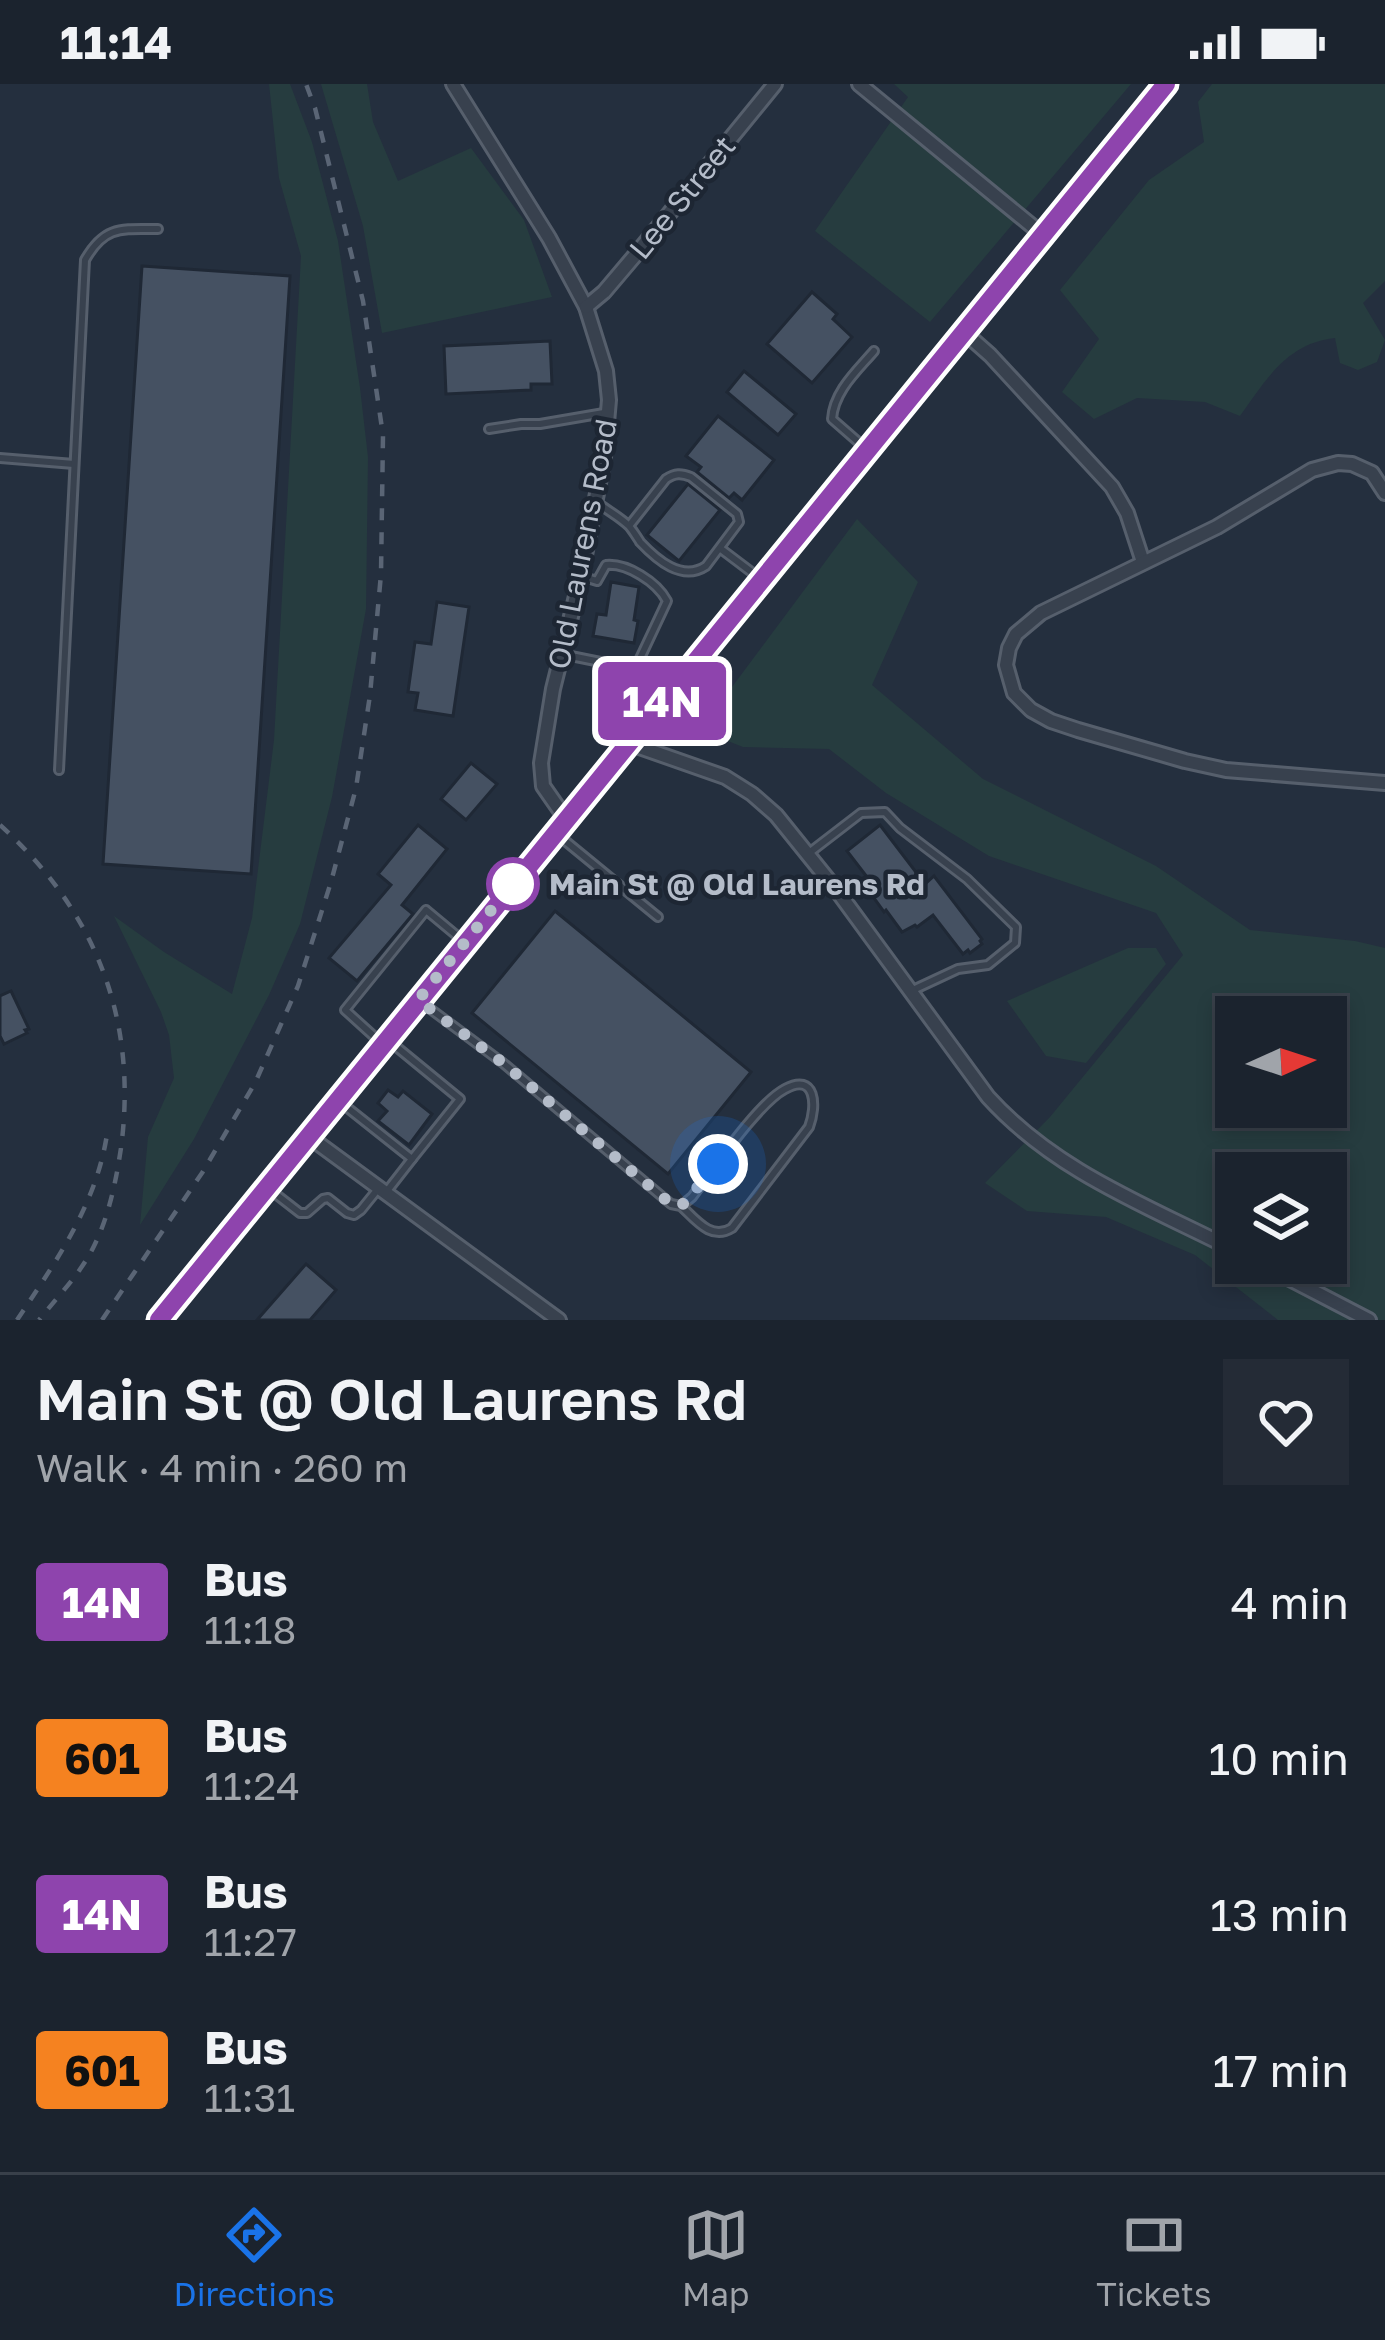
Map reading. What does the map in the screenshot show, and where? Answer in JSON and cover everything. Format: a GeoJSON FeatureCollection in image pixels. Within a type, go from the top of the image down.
{"type":"FeatureCollection","features":[{"type":"Feature","properties":{"kind":"main road"},"geometry":{"type":"LineString","coordinates":[[159,1320],[1166,84]]}},
{"type":"Feature","properties":{"kind":"street","name":"Old Laurens Road"},"geometry":{"type":"LineString","coordinates":[[453,84],[586,307],[606,371],[609,412],[604,457],[548,716],[541,772],[561,826]]}},
{"type":"Feature","properties":{"kind":"street","name":"Lee Street"},"geometry":{"type":"LineString","coordinates":[[586,307],[637,254],[775,84]]}},
{"type":"Feature","properties":{"kind":"street"},"geometry":{"type":"LineString","coordinates":[[859,84],[1042,235]]}},
{"type":"Feature","properties":{"kind":"street"},"geometry":{"type":"LineString","coordinates":[[964,332],[1112,487],[1143,562]]}},
{"type":"Feature","properties":{"kind":"street"},"geometry":{"type":"LineString","coordinates":[[1385,493],[1381,483],[1352,464],[1329,465],[1304,474],[1216,527],[1041,613],[1012,642],[1007,657],[1007,675],[1018,699],[1052,721],[1226,770],[1385,783]]}},
{"type":"Feature","properties":{"kind":"street"},"geometry":{"type":"LineString","coordinates":[[628,743],[739,785],[776,815],[1011,1122],[1042,1148],[1106,1186],[1215,1240]]}},
{"type":"Feature","properties":{"kind":"street"},"geometry":{"type":"LineString","coordinates":[[307,1135],[559,1320]]}},
{"type":"Feature","properties":{"kind":"street"},"geometry":{"type":"LineString","coordinates":[[1299,1284],[1369,1320]]}},
{"type":"Feature","properties":{"kind":"lane"},"geometry":{"type":"LineString","coordinates":[[59,770],[85,260],[105,234],[118,229],[158,229]]}},
{"type":"Feature","properties":{"kind":"lane"},"geometry":{"type":"LineString","coordinates":[[867,449],[832,419],[840,392],[874,350]]}},
{"type":"Feature","properties":{"kind":"lane"},"geometry":{"type":"LineString","coordinates":[[489,429],[609,412]]}},
{"type":"Feature","properties":{"kind":"lane"},"geometry":{"type":"LineString","coordinates":[[0,458],[74,464]]}},
{"type":"Feature","properties":{"kind":"lane"},"geometry":{"type":"LineString","coordinates":[[595,501],[629,526],[641,543],[686,573],[700,571],[738,526],[737,514],[683,474],[666,479],[629,526]]}},
{"type":"Feature","properties":{"kind":"lane"},"geometry":{"type":"LineString","coordinates":[[721,548],[761,579]]}},
{"type":"Feature","properties":{"kind":"lane"},"geometry":{"type":"LineString","coordinates":[[580,576],[597,581],[606,566],[617,564],[660,587],[667,601],[635,669]]}},
{"type":"Feature","properties":{"kind":"lane"},"geometry":{"type":"LineString","coordinates":[[561,654],[635,669],[672,688]]}},
{"type":"Feature","properties":{"kind":"lane"},"geometry":{"type":"LineString","coordinates":[[809,854],[861,813],[885,812],[967,879],[1016,927],[1015,943],[988,965],[958,969],[910,991]]}},
{"type":"Feature","properties":{"kind":"lane"},"geometry":{"type":"LineString","coordinates":[[561,826],[658,917]]}},
{"type":"Feature","properties":{"kind":"lane"},"geometry":{"type":"LineString","coordinates":[[265,1186],[300,1213],[328,1198],[354,1215],[412,1159],[460,1099],[345,1010],[426,910],[465,943]]}},
{"type":"Feature","properties":{"kind":"lane"},"geometry":{"type":"LineString","coordinates":[[418,1000],[712,1232],[732,1228],[809,1126],[815,1113],[811,1091],[791,1085],[769,1100],[681,1206]]}},
{"type":"Feature","properties":{"kind":"lane"},"geometry":{"type":"LineString","coordinates":[[337,1099],[412,1159]]}},
{"type":"Feature","properties":{"kind":"green space"},"geometry":{"type":"Polygon","coordinates":[[[269,84],[290,84],[312,142],[338,241],[368,457],[366,609],[332,797],[300,924],[194,1139],[140,1225],[148,1137],[174,1078],[161,1012],[114,916],[232,994],[252,918],[274,740],[301,256],[279,178],[269,84]]]}},
{"type":"Feature","properties":{"kind":"green space"},"geometry":{"type":"Polygon","coordinates":[[[321,84],[367,84],[373,122],[398,181],[471,148],[524,220],[552,297],[382,333],[363,226],[321,84]]]}},
{"type":"Feature","properties":{"kind":"green space"},"geometry":{"type":"Polygon","coordinates":[[[894,84],[1131,84],[930,322],[815,231],[908,97],[894,84]]]}},
{"type":"Feature","properties":{"kind":"green space"},"geometry":{"type":"Polygon","coordinates":[[[1212,84],[1385,84],[1385,281],[1363,303],[1385,340],[1377,362],[1358,370],[1340,363],[1335,338],[1304,347],[1279,365],[1240,416],[1205,402],[1137,398],[1094,419],[1062,392],[1099,339],[1060,290],[1149,180],[1204,142],[1198,102],[1212,84]]]}},
{"type":"Feature","properties":{"kind":"green space"},"geometry":{"type":"Polygon","coordinates":[[[857,519],[918,582],[872,685],[983,779],[1156,866],[1250,930],[1385,948],[1385,1320],[1278,1320],[1232,1284],[1347,1284],[1347,1152],[1215,1152],[1215,1271],[1195,1255],[1106,1217],[1027,1211],[985,1183],[1050,1117],[1183,955],[1156,913],[989,856],[886,793],[829,749],[743,747],[700,730],[857,519]]]}},
{"type":"Feature","properties":{"kind":"green space"},"geometry":{"type":"Polygon","coordinates":[[[1128,948],[1156,948],[1166,964],[1086,1063],[1046,1056],[1007,1001],[1128,948]]]}},
{"type":"Feature","properties":{"kind":"building"},"geometry":{"type":"Polygon","coordinates":[[[142,266],[290,276],[251,874],[103,864],[142,266]]]}},
{"type":"Feature","properties":{"kind":"building"},"geometry":{"type":"Polygon","coordinates":[[[812,292],[837,314],[833,319],[852,337],[812,383],[767,344],[812,292]]]}},
{"type":"Feature","properties":{"kind":"building"},"geometry":{"type":"Polygon","coordinates":[[[550,341],[552,384],[531,384],[531,390],[446,394],[444,346],[550,341]]]}},
{"type":"Feature","properties":{"kind":"building"},"geometry":{"type":"Polygon","coordinates":[[[744,371],[796,414],[778,435],[727,392],[744,371]]]}},
{"type":"Feature","properties":{"kind":"building"},"geometry":{"type":"Polygon","coordinates":[[[718,416],[774,460],[742,500],[734,493],[729,498],[697,472],[701,467],[686,456],[718,416]]]}},
{"type":"Feature","properties":{"kind":"building"},"geometry":{"type":"Polygon","coordinates":[[[688,484],[720,510],[679,561],[647,535],[688,484]]]}},
{"type":"Feature","properties":{"kind":"building"},"geometry":{"type":"Polygon","coordinates":[[[611,582],[639,587],[634,643],[593,636],[597,614],[606,615],[611,582]]]}},
{"type":"Feature","properties":{"kind":"building"},"geometry":{"type":"Polygon","coordinates":[[[437,602],[469,607],[453,716],[415,710],[418,693],[408,692],[415,642],[431,644],[437,602]]]}},
{"type":"Feature","properties":{"kind":"building"},"geometry":{"type":"Polygon","coordinates":[[[471,763],[497,784],[466,820],[441,799],[471,763]]]}},
{"type":"Feature","properties":{"kind":"building"},"geometry":{"type":"Polygon","coordinates":[[[418,825],[447,849],[402,905],[413,914],[357,981],[329,958],[391,885],[378,874],[418,825]]]}},
{"type":"Feature","properties":{"kind":"building"},"geometry":{"type":"Polygon","coordinates":[[[880,825],[925,884],[934,876],[982,944],[963,954],[933,915],[902,932],[884,912],[871,894],[877,890],[847,851],[880,825]]]}},
{"type":"Feature","properties":{"kind":"building"},"geometry":{"type":"Polygon","coordinates":[[[555,911],[751,1072],[668,1174],[472,1013],[555,911]]]}},
{"type":"Feature","properties":{"kind":"building"},"geometry":{"type":"Polygon","coordinates":[[[11,991],[29,1029],[4,1044],[0,996],[11,991]]]}},
{"type":"Feature","properties":{"kind":"building"},"geometry":{"type":"Polygon","coordinates":[[[388,1090],[398,1097],[403,1091],[432,1114],[409,1145],[378,1121],[387,1111],[378,1103],[388,1090]]]}},
{"type":"Feature","properties":{"kind":"building"},"geometry":{"type":"Polygon","coordinates":[[[306,1264],[336,1290],[310,1320],[257,1320],[306,1264]]]}},
{"type":"Feature","properties":{"kind":"railway"},"geometry":{"type":"LineString","coordinates":[[102,1320],[202,1173],[255,1083],[298,986],[356,788],[381,574],[383,435],[363,301],[306,84]]}},
{"type":"Feature","properties":{"kind":"railway"},"geometry":{"type":"LineString","coordinates":[[0,825],[62,894],[85,931],[103,971],[123,1055],[121,1148],[108,1211],[89,1256],[39,1320]]}},
{"type":"Feature","properties":{"kind":"railway"},"geometry":{"type":"LineString","coordinates":[[17,1320],[86,1205],[108,1127]]}},
{"type":"Feature","properties":{"kind":"bus line","name":"14N"},"geometry":{"type":"LineString","coordinates":[[159,1320],[1166,84]]}},
{"type":"Feature","properties":{"kind":"place","name":"Main St @ Old Laurens Rd"},"geometry":{"type":"Point","coordinates":[513,884]}},
{"type":"Feature","properties":{"kind":"route"},"geometry":{"type":"LineString","coordinates":[[513,884],[522,872],[418,1000],[503,1063],[671,1204],[681,1206],[692,1197],[718,1164]]}}]}
